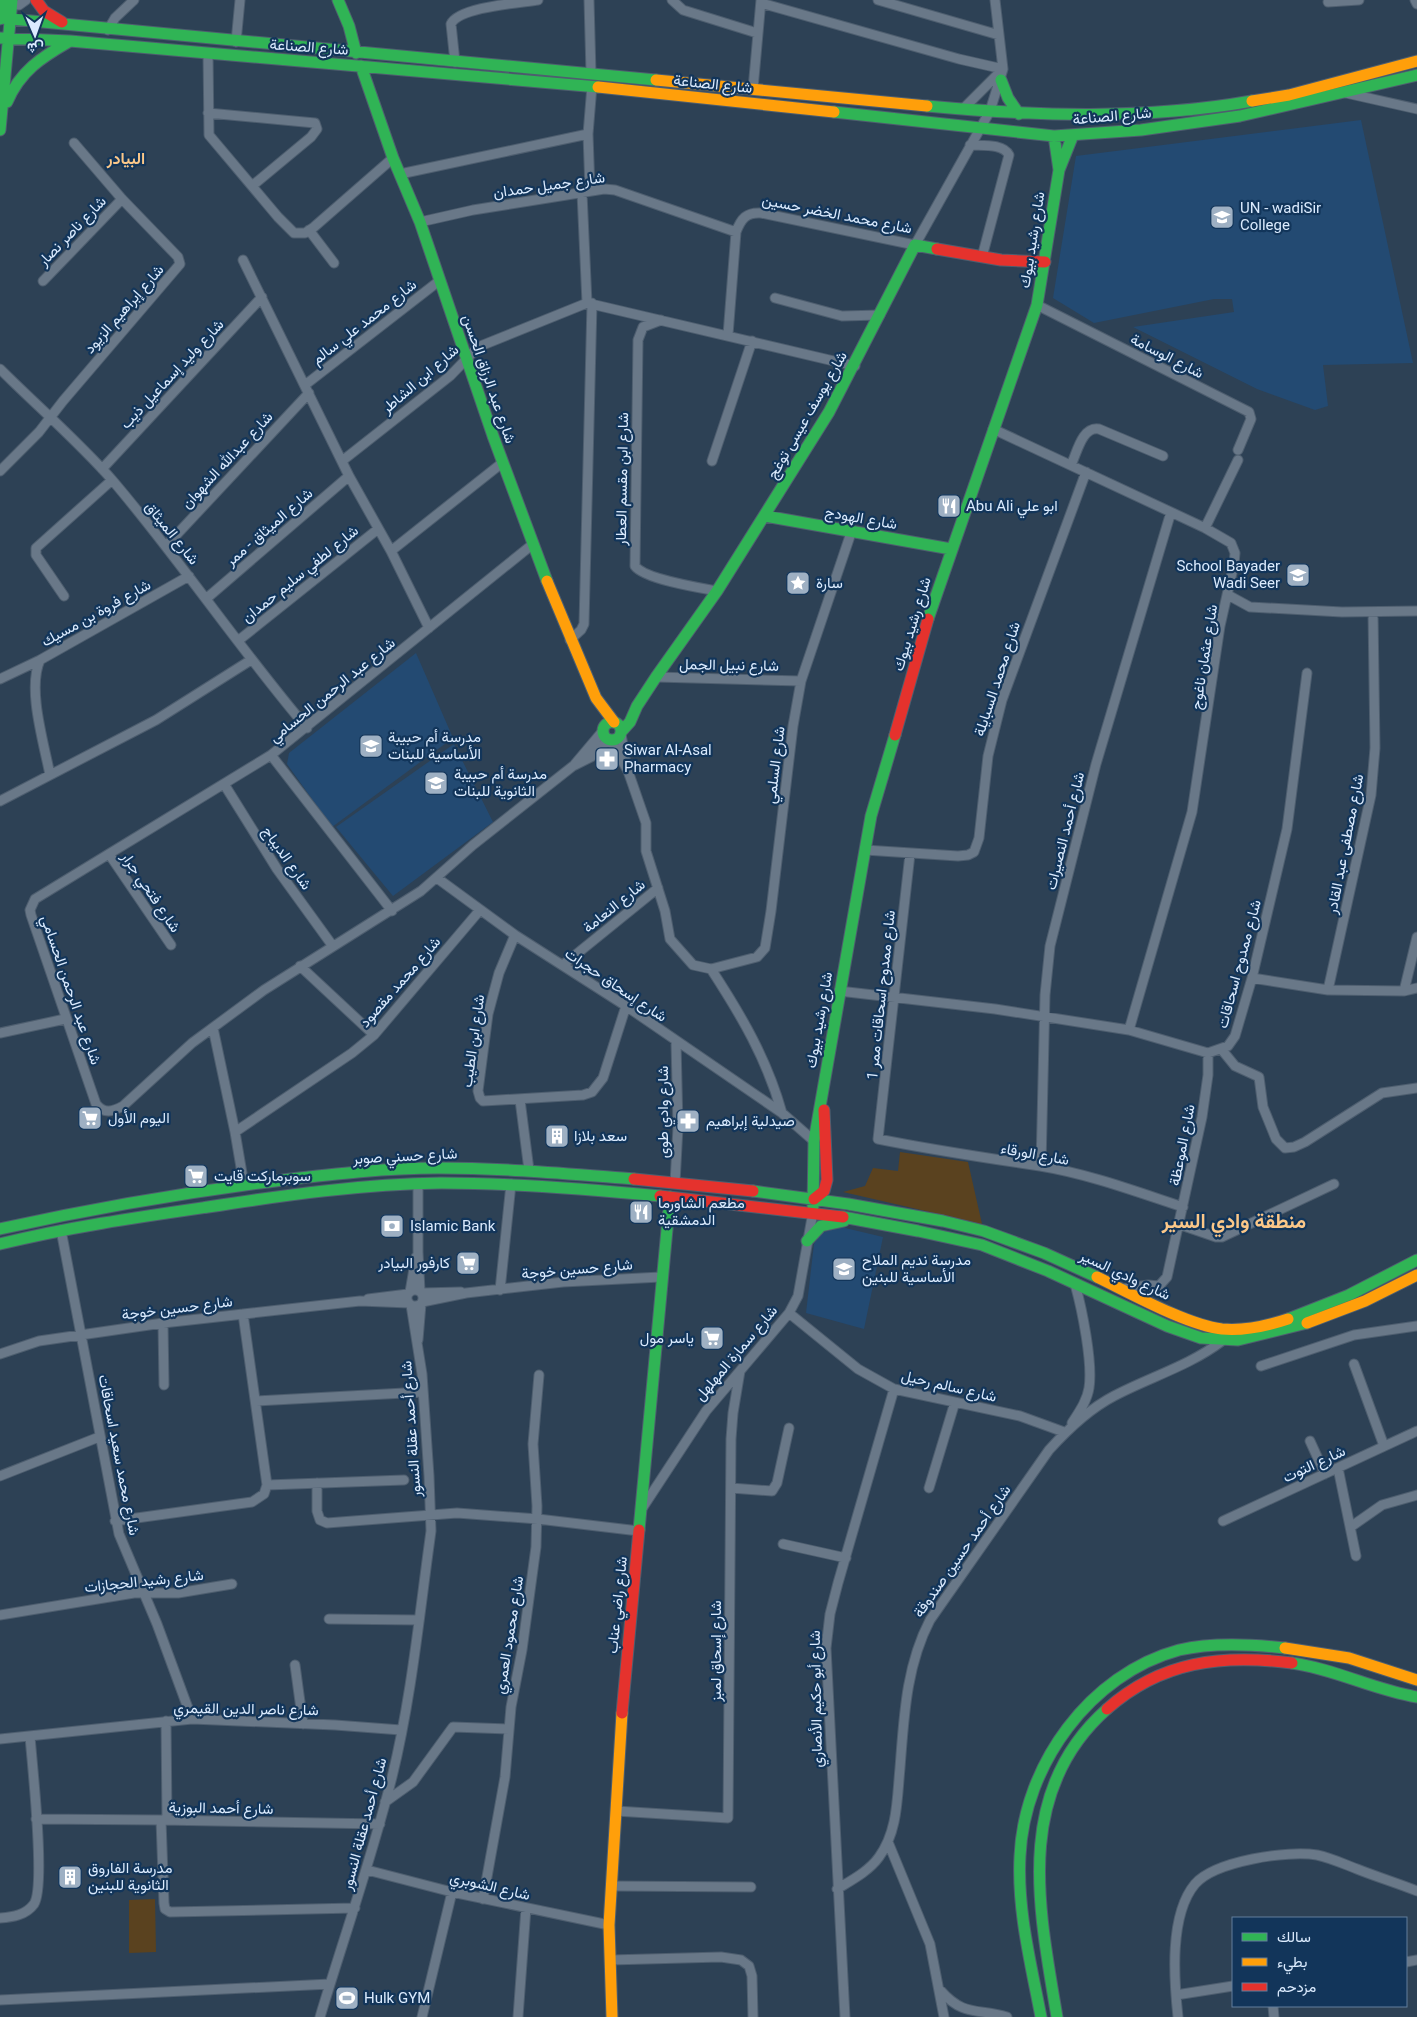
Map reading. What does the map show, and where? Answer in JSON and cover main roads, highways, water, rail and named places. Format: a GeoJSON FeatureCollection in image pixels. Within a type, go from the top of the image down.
{"type":"FeatureCollection","features":[{"type":"Feature","properties":{"kind":"main road"},"geometry":{"type":"LineString","coordinates":[[36,0],[44,11],[64,24]]}},
{"type":"Feature","properties":{"kind":"main road"},"geometry":{"type":"LineString","coordinates":[[338,0],[356,53]]}},
{"type":"Feature","properties":{"kind":"main road"},"geometry":{"type":"LineString","coordinates":[[3,116],[3,18],[7,2]]}},
{"type":"Feature","properties":{"kind":"main road","name":"شارع الصناعة"},"geometry":{"type":"LineString","coordinates":[[3,18],[108,30],[455,62],[591,72],[1019,114],[1140,113],[1231,105],[1289,95],[1417,61]]}},
{"type":"Feature","properties":{"kind":"main road","name":"شارع الصناعة"},"geometry":{"type":"LineString","coordinates":[[4,38],[70,41],[592,86],[1054,136],[1141,130],[1240,116],[1417,75]]}},
{"type":"Feature","properties":{"kind":"main road"},"geometry":{"type":"LineString","coordinates":[[0,130],[15,83],[24,71],[37,60],[70,41]]}},
{"type":"Feature","properties":{"kind":"main road","name":"شارع عبد الرزاق الحسن"},"geometry":{"type":"LineString","coordinates":[[361,66],[400,174],[420,222],[502,463],[570,640],[596,698],[606,735]]}},
{"type":"Feature","properties":{"kind":"main road"},"geometry":{"type":"LineString","coordinates":[[1002,74],[1008,98],[1019,114]]}},
{"type":"Feature","properties":{"kind":"main road","name":"شارع رشيد بيوك"},"geometry":{"type":"LineString","coordinates":[[814,1198],[814,1141],[865,850],[886,762],[951,549],[1037,304],[1059,170],[1073,135]]}},
{"type":"Feature","properties":{"kind":"main road","name":"شارع رشيد بيوك"},"geometry":{"type":"LineString","coordinates":[[1054,136],[1059,170]]}},
{"type":"Feature","properties":{"kind":"main road","name":"شارع محمد الخضر حسين"},"geometry":{"type":"LineString","coordinates":[[915,245],[982,257],[1044,262]]}},
{"type":"Feature","properties":{"kind":"main road","name":"شارع يوسف عيسى توغج"},"geometry":{"type":"LineString","coordinates":[[618,728],[637,706],[717,591],[765,516],[854,366],[915,245]]}},
{"type":"Feature","properties":{"kind":"main road","name":"شارع الهودج"},"geometry":{"type":"LineString","coordinates":[[765,516],[851,533],[951,549]]}},
{"type":"Feature","properties":{"kind":"main road","name":"شارع عبد الرزاق الحسن"},"geometry":{"type":"LineString","coordinates":[[596,698],[618,728]]}},
{"type":"Feature","properties":{"kind":"main road"},"geometry":{"type":"LineString","coordinates":[[608,723],[618,728],[618,738],[606,735],[608,723]]}},
{"type":"Feature","properties":{"kind":"main road","name":"شارع رشيد بيوك"},"geometry":{"type":"LineString","coordinates":[[814,1198],[824,1192],[826,1184],[827,1136],[822,1095]]}},
{"type":"Feature","properties":{"kind":"main road","name":"شارع حسني صوبر"},"geometry":{"type":"LineString","coordinates":[[0,1229],[86,1210],[244,1186],[336,1174],[436,1168],[529,1170],[814,1198]]}},
{"type":"Feature","properties":{"kind":"main road"},"geometry":{"type":"LineString","coordinates":[[570,1188],[571,1174]]}},
{"type":"Feature","properties":{"kind":"main road","name":"شارع حسني صوبر"},"geometry":{"type":"LineString","coordinates":[[0,1244],[61,1230],[299,1194],[418,1184],[510,1184],[570,1188],[813,1212]]}},
{"type":"Feature","properties":{"kind":"main road","name":"شارع راضي عناب"},"geometry":{"type":"LineString","coordinates":[[612,2017],[609,1925],[624,1683],[670,1197]]}},
{"type":"Feature","properties":{"kind":"main road","name":"شارع سمارة المهلهل"},"geometry":{"type":"LineString","coordinates":[[813,1212],[814,1198]]}},
{"type":"Feature","properties":{"kind":"main road","name":"شارع وادي السير"},"geometry":{"type":"LineString","coordinates":[[814,1198],[930,1218],[984,1231],[1044,1253],[1188,1320],[1224,1328],[1266,1324],[1323,1307],[1417,1260]]}},
{"type":"Feature","properties":{"kind":"main road","name":"شارع وادي السير"},"geometry":{"type":"LineString","coordinates":[[813,1212],[963,1240],[1026,1262],[1169,1326],[1206,1339],[1222,1341],[1253,1338],[1321,1320],[1360,1305],[1417,1275]]}},
{"type":"Feature","properties":{"kind":"main road"},"geometry":{"type":"LineString","coordinates":[[807,1241],[821,1226],[852,1220]]}},
{"type":"Feature","properties":{"kind":"main road"},"geometry":{"type":"LineString","coordinates":[[1222,1341],[1224,1328]]}},
{"type":"Feature","properties":{"kind":"main road"},"geometry":{"type":"LineString","coordinates":[[1041,2017],[1021,1882],[1020,1854],[1023,1828],[1035,1784],[1048,1756],[1066,1730],[1100,1694],[1126,1675],[1152,1660],[1177,1651],[1214,1646],[1266,1646],[1334,1655],[1417,1680]]}},
{"type":"Feature","properties":{"kind":"main road"},"geometry":{"type":"LineString","coordinates":[[1057,2017],[1041,1915],[1040,1831],[1046,1806],[1062,1770],[1087,1731],[1111,1706],[1142,1683],[1172,1669],[1204,1663],[1242,1660],[1311,1666],[1417,1697]]}},
{"type":"Feature","properties":{"kind":"place","name":"UN - wadiSir College"},"geometry":{"type":"Point","coordinates":[1222,217]}},
{"type":"Feature","properties":{"kind":"place","name":"Abu Ali ابو علي"},"geometry":{"type":"Point","coordinates":[949,506]}},
{"type":"Feature","properties":{"kind":"place","name":"School Bayader Wadi Seer"},"geometry":{"type":"Point","coordinates":[1298,575]}},
{"type":"Feature","properties":{"kind":"place","name":"سارة"},"geometry":{"type":"Point","coordinates":[798,583]}},
{"type":"Feature","properties":{"kind":"place","name":"مدرسة أم حبيبة الأساسية للبنات"},"geometry":{"type":"Point","coordinates":[371,746]}},
{"type":"Feature","properties":{"kind":"place","name":"Siwar Al-Asal Pharmacy"},"geometry":{"type":"Point","coordinates":[607,759]}},
{"type":"Feature","properties":{"kind":"place","name":"مدرسة أم حبيبة الثانوية للبنات"},"geometry":{"type":"Point","coordinates":[436,783]}},
{"type":"Feature","properties":{"kind":"place","name":"اليوم الأول"},"geometry":{"type":"Point","coordinates":[90,1118]}},
{"type":"Feature","properties":{"kind":"place","name":"صيدلية إبراهيم"},"geometry":{"type":"Point","coordinates":[688,1121]}},
{"type":"Feature","properties":{"kind":"place","name":"سعد بلازا"},"geometry":{"type":"Point","coordinates":[557,1136]}},
{"type":"Feature","properties":{"kind":"place","name":"سوبرماركت قايت"},"geometry":{"type":"Point","coordinates":[196,1176]}},
{"type":"Feature","properties":{"kind":"place","name":"مطعم الشاورما الدمشقية"},"geometry":{"type":"Point","coordinates":[641,1212]}},
{"type":"Feature","properties":{"kind":"place","name":"Islamic Bank"},"geometry":{"type":"Point","coordinates":[392,1226]}},
{"type":"Feature","properties":{"kind":"place","name":"كارفور البيادر"},"geometry":{"type":"Point","coordinates":[468,1263]}},
{"type":"Feature","properties":{"kind":"place","name":"مدرسة نديم الملاح الأساسية للبنين"},"geometry":{"type":"Point","coordinates":[844,1269]}},
{"type":"Feature","properties":{"kind":"place","name":"ياسر مول"},"geometry":{"type":"Point","coordinates":[712,1338]}},
{"type":"Feature","properties":{"kind":"place","name":"مدرسة الفاروق الثانوية للبنين"},"geometry":{"type":"Point","coordinates":[70,1877]}},
{"type":"Feature","properties":{"kind":"place","name":"Hulk GYM"},"geometry":{"type":"Point","coordinates":[347,1998]}},
{"type":"Feature","properties":{"kind":"district","name":"البيادر"},"geometry":{"type":"Point","coordinates":[126,158]}},
{"type":"Feature","properties":{"kind":"district","name":"منطقة وادي السير"},"geometry":{"type":"Point","coordinates":[1234,1221]}}]}
